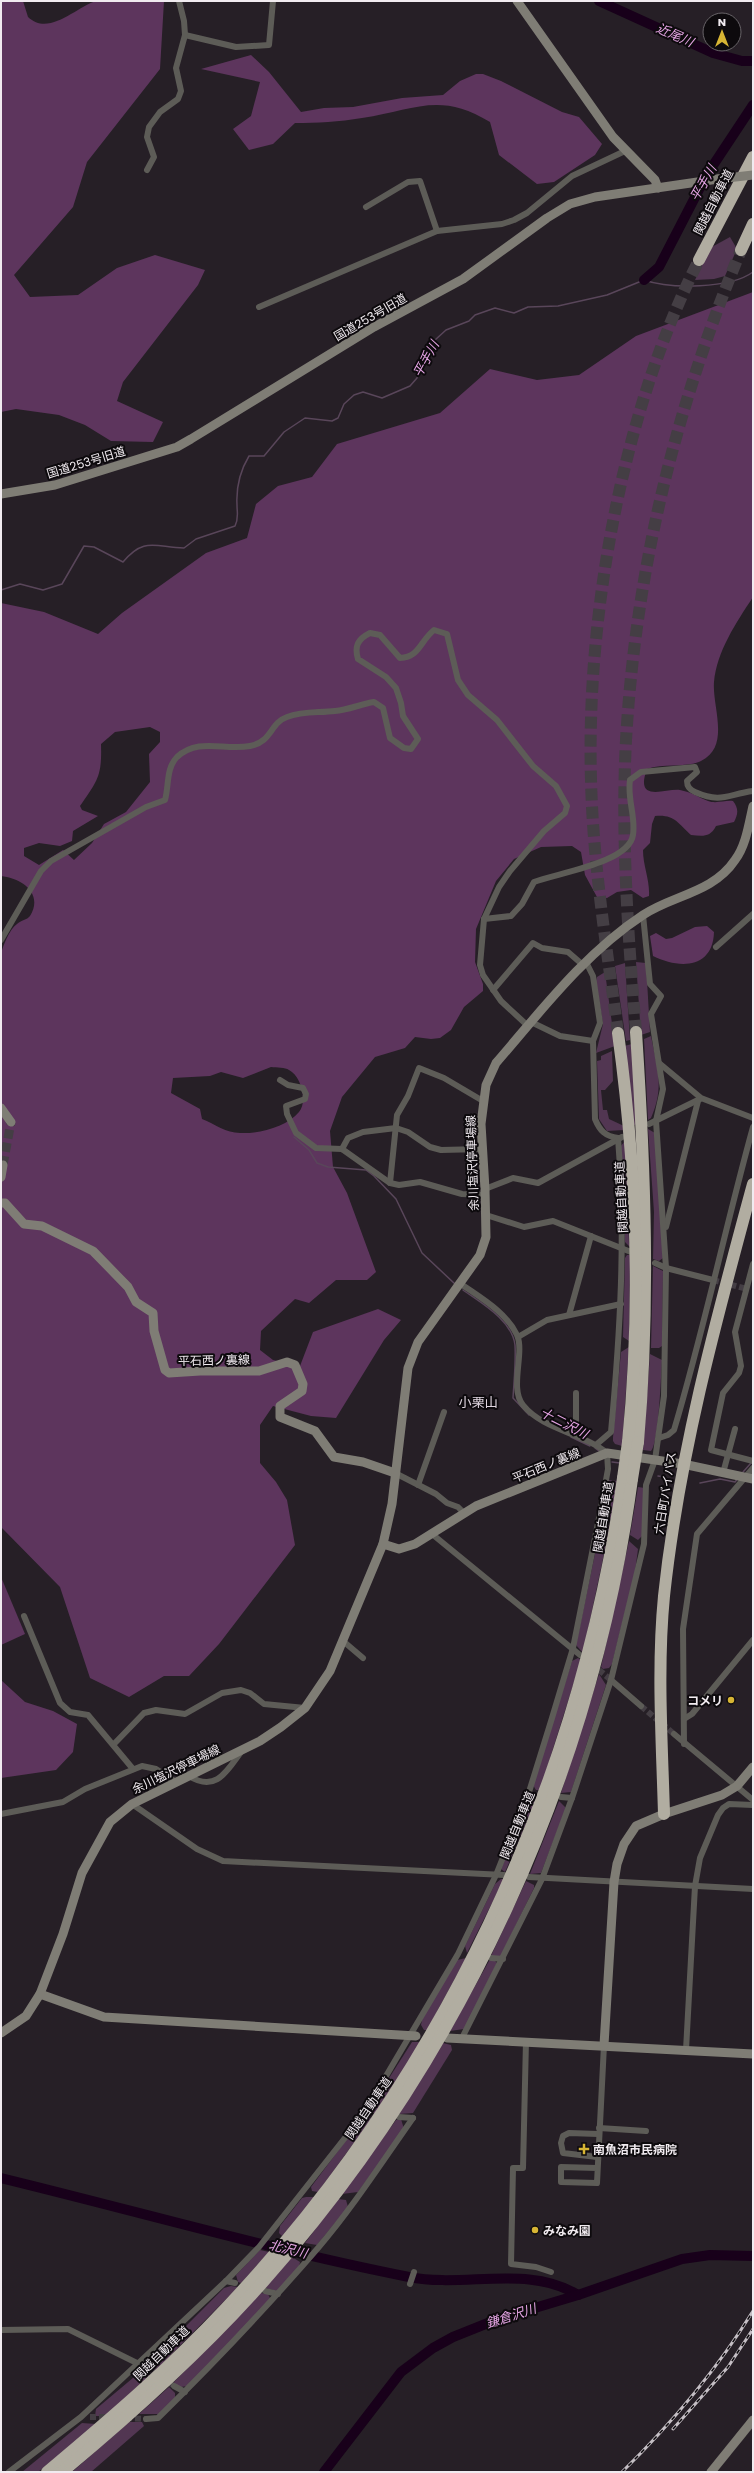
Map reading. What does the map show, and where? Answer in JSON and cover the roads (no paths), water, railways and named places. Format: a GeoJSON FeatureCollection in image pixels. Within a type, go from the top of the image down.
{"type":"FeatureCollection","features":[{"type":"Feature","properties":{"kind":"highway","name":"関越自動車道"},"geometry":{"type":"LineString","coordinates":[[699,260],[753,157]]}},
{"type":"Feature","properties":{"kind":"highway"},"geometry":{"type":"LineString","coordinates":[[740,250],[753,224]]}},
{"type":"Feature","properties":{"kind":"highway","name":"関越自動車道"},"geometry":{"type":"LineString","coordinates":[[618,1032],[628,1111],[637,1230],[637,1325],[633,1442]]}},
{"type":"Feature","properties":{"kind":"highway","name":"関越自動車道"},"geometry":{"type":"LineString","coordinates":[[62,2472],[190,2358],[295,2237],[352,2157],[410,2070],[461,1982],[503,1896],[544,1795],[581,1684],[603,1597],[628,1478],[644,1354],[647,1270],[644,1175],[636,1032]]}},
{"type":"Feature","properties":{"kind":"highway","name":"六日町バイパス"},"geometry":{"type":"LineString","coordinates":[[664,1814],[660,1686],[662,1625],[683,1464],[711,1342],[753,1184]]}},
{"type":"Feature","properties":{"kind":"highway","name":"関越自動車道"},"geometry":{"type":"LineString","coordinates":[[47,2472],[160,2374],[277,2259]]}},
{"type":"Feature","properties":{"kind":"main road"},"geometry":{"type":"LineString","coordinates":[[517,1],[625,151],[655,180],[658,188]]}},
{"type":"Feature","properties":{"kind":"main road","name":"国道253号旧道"},"geometry":{"type":"LineString","coordinates":[[1,494],[55,486],[177,447],[374,327],[463,279],[547,218],[570,204],[595,197],[753,175]]}},
{"type":"Feature","properties":{"kind":"main road","name":"余川塩沢停車場線"},"geometry":{"type":"LineString","coordinates":[[1,2032],[26,2016],[40,1994],[63,1934],[82,1873],[110,1822],[132,1804],[242,1750],[281,1728],[305,1708],[330,1671],[383,1544],[392,1504],[408,1368],[418,1342],[461,1284],[480,1255],[486,1237],[482,1149],[483,1101],[490,1074],[496,1063],[529,1024],[584,964],[643,915],[695,892],[720,877],[736,860],[749,836],[753,806]]}},
{"type":"Feature","properties":{"kind":"main road"},"geometry":{"type":"LineString","coordinates":[[1,1108],[11,1122]]}},
{"type":"Feature","properties":{"kind":"main road"},"geometry":{"type":"LineString","coordinates":[[1,1177],[4,1165]]}},
{"type":"Feature","properties":{"kind":"main road","name":"平石西ノ裏線"},"geometry":{"type":"LineString","coordinates":[[1,1203],[8,1205],[24,1224],[42,1226],[93,1251],[128,1287],[136,1302],[154,1313],[154,1331],[166,1370],[169,1373],[200,1371],[259,1371],[287,1362],[295,1365],[303,1384],[302,1391],[280,1406],[280,1417],[315,1431],[334,1456],[363,1462],[395,1473]]}},
{"type":"Feature","properties":{"kind":"main road"},"geometry":{"type":"LineString","coordinates":[[607,1453],[683,1464],[749,1478]]}},
{"type":"Feature","properties":{"kind":"main road","name":"平石西ノ裏線"},"geometry":{"type":"LineString","coordinates":[[383,1544],[399,1549],[415,1544],[464,1513],[607,1453]]}},
{"type":"Feature","properties":{"kind":"main road"},"geometry":{"type":"LineString","coordinates":[[604,2045],[614,1882],[616,1864],[624,1844],[636,1826],[664,1814],[703,1803],[737,1786],[753,1767]]}},
{"type":"Feature","properties":{"kind":"main road"},"geometry":{"type":"LineString","coordinates":[[40,1994],[104,2017],[412,2036]]}},
{"type":"Feature","properties":{"kind":"main road"},"geometry":{"type":"LineString","coordinates":[[447,2038],[604,2045],[753,2054]]}},
{"type":"Feature","properties":{"kind":"main road"},"geometry":{"type":"LineString","coordinates":[[711,2472],[753,2420]]}},
{"type":"Feature","properties":{"kind":"street"},"geometry":{"type":"LineString","coordinates":[[147,170],[154,157],[147,137],[149,127],[160,112],[178,99],[182,91],[176,68],[185,35],[184,21],[179,1]]}},
{"type":"Feature","properties":{"kind":"street"},"geometry":{"type":"LineString","coordinates":[[185,35],[236,47],[270,45],[273,1]]}},
{"type":"Feature","properties":{"kind":"street"},"geometry":{"type":"LineString","coordinates":[[259,307],[437,231],[502,224],[514,220],[527,213],[572,176],[625,151]]}},
{"type":"Feature","properties":{"kind":"street"},"geometry":{"type":"LineString","coordinates":[[366,207],[408,182],[420,181],[437,231]]}},
{"type":"Feature","properties":{"kind":"street"},"geometry":{"type":"LineString","coordinates":[[1,940],[41,871],[51,861],[146,807],[165,800],[170,768],[176,758],[189,748],[202,745],[239,748],[252,745],[264,741],[271,734],[278,722],[287,717],[315,710],[335,711],[374,702],[383,708],[390,738],[404,748],[411,748],[418,739],[403,716],[401,703],[396,688],[386,677],[358,659],[356,650],[358,642],[370,633],[380,634],[400,658],[409,657],[434,630],[447,634],[458,680],[468,695],[497,720],[532,766],[556,786],[567,806],[566,813],[544,831],[510,871],[499,887],[484,919],[480,965],[483,975],[501,1001],[529,1024],[560,1036],[593,1041]]}},
{"type":"Feature","properties":{"kind":"street"},"geometry":{"type":"LineString","coordinates":[[484,919],[511,916],[522,904],[534,882],[604,860],[620,853],[628,847],[633,838],[634,829],[628,789],[630,780],[641,772],[695,767],[697,772],[687,781],[687,785],[691,790],[710,799],[731,797],[753,791]]}},
{"type":"Feature","properties":{"kind":"street"},"geometry":{"type":"LineString","coordinates":[[716,947],[753,914]]}},
{"type":"Feature","properties":{"kind":"street"},"geometry":{"type":"LineString","coordinates":[[462,2038],[542,1879],[572,1798],[611,1680],[644,1544],[646,1485],[655,1460],[664,1396],[666,1268],[665,1232],[656,1121],[663,1089],[651,1014],[661,996],[650,984],[643,915]]}},
{"type":"Feature","properties":{"kind":"street"},"geometry":{"type":"LineString","coordinates":[[493,990],[533,943],[542,948],[568,952],[584,964],[593,976],[600,1023],[593,1041],[595,1119],[599,1129],[607,1136],[620,1138]]}},
{"type":"Feature","properties":{"kind":"street"},"geometry":{"type":"LineString","coordinates":[[659,1063],[699,1100],[753,1118]]}},
{"type":"Feature","properties":{"kind":"street"},"geometry":{"type":"LineString","coordinates":[[390,1183],[397,1115],[408,1096],[419,1068],[444,1078],[483,1101]]}},
{"type":"Feature","properties":{"kind":"street"},"geometry":{"type":"LineString","coordinates":[[280,1080],[288,1085],[303,1088],[306,1094],[305,1099],[286,1106],[296,1133],[316,1148],[342,1150],[390,1183],[399,1185],[420,1182],[462,1194],[485,1192],[514,1178],[538,1183],[620,1138]]}},
{"type":"Feature","properties":{"kind":"street"},"geometry":{"type":"LineString","coordinates":[[649,1124],[699,1100]]}},
{"type":"Feature","properties":{"kind":"street"},"geometry":{"type":"LineString","coordinates":[[665,1232],[699,1100]]}},
{"type":"Feature","properties":{"kind":"street"},"geometry":{"type":"LineString","coordinates":[[658,1438],[668,1435],[674,1430],[694,1362],[713,1280],[753,1127]]}},
{"type":"Feature","properties":{"kind":"street"},"geometry":{"type":"LineString","coordinates":[[342,1150],[348,1138],[363,1132],[396,1128],[408,1132],[430,1147],[441,1150],[482,1149]]}},
{"type":"Feature","properties":{"kind":"street"},"geometry":{"type":"LineString","coordinates":[[597,1444],[611,1432],[621,1304],[622,1248],[620,1138]]}},
{"type":"Feature","properties":{"kind":"street"},"geometry":{"type":"LineString","coordinates":[[486,1215],[524,1227],[553,1221],[631,1252]]}},
{"type":"Feature","properties":{"kind":"street"},"geometry":{"type":"LineString","coordinates":[[569,1315],[592,1236]]}},
{"type":"Feature","properties":{"kind":"street"},"geometry":{"type":"LineString","coordinates":[[655,1263],[666,1268],[713,1280]]}},
{"type":"Feature","properties":{"kind":"street"},"geometry":{"type":"LineString","coordinates":[[751,1460],[711,1450],[723,1393],[739,1373],[741,1366],[735,1332],[753,1264]]}},
{"type":"Feature","properties":{"kind":"street"},"geometry":{"type":"LineString","coordinates":[[9,2472],[82,2417],[226,2281],[267,2237],[363,2115],[412,2036],[458,1954],[496,1875],[529,1792],[573,1648],[608,1469],[607,1453],[597,1444],[539,1418],[522,1404],[518,1394],[518,1337],[496,1309],[461,1284]]}},
{"type":"Feature","properties":{"kind":"street"},"geometry":{"type":"LineString","coordinates":[[518,1337],[547,1320],[621,1304]]}},
{"type":"Feature","properties":{"kind":"street"},"geometry":{"type":"LineString","coordinates":[[576,1393],[576,1435]]}},
{"type":"Feature","properties":{"kind":"street"},"geometry":{"type":"LineString","coordinates":[[418,1485],[444,1412]]}},
{"type":"Feature","properties":{"kind":"street"},"geometry":{"type":"LineString","coordinates":[[723,1473],[735,1430]]}},
{"type":"Feature","properties":{"kind":"street"},"geometry":{"type":"LineString","coordinates":[[684,1744],[683,1629],[697,1534],[749,1478],[753,1468]]}},
{"type":"Feature","properties":{"kind":"street"},"geometry":{"type":"LineString","coordinates":[[395,1473],[442,1498],[447,1503],[458,1507],[464,1513]]}},
{"type":"Feature","properties":{"kind":"street"},"geometry":{"type":"LineString","coordinates":[[432,1534],[580,1655]]}},
{"type":"Feature","properties":{"kind":"street"},"geometry":{"type":"LineString","coordinates":[[24,1616],[60,1703],[70,1712],[88,1715],[105,1738],[114,1744],[133,1769]]}},
{"type":"Feature","properties":{"kind":"street"},"geometry":{"type":"LineString","coordinates":[[684,1719],[692,1714],[753,1640]]}},
{"type":"Feature","properties":{"kind":"street"},"geometry":{"type":"LineString","coordinates":[[343,1641],[363,1658]]}},
{"type":"Feature","properties":{"kind":"street"},"geometry":{"type":"LineString","coordinates":[[611,1680],[641,1706]]}},
{"type":"Feature","properties":{"kind":"street"},"geometry":{"type":"LineString","coordinates":[[114,1744],[144,1713],[156,1710],[185,1714],[222,1694],[240,1690],[250,1693],[264,1704],[305,1708]]}},
{"type":"Feature","properties":{"kind":"street"},"geometry":{"type":"LineString","coordinates":[[674,1734],[684,1744],[753,1800]]}},
{"type":"Feature","properties":{"kind":"street"},"geometry":{"type":"LineString","coordinates":[[190,1776],[196,1780],[212,1782],[223,1776],[242,1750]]}},
{"type":"Feature","properties":{"kind":"street"},"geometry":{"type":"LineString","coordinates":[[1,1814],[63,1802],[85,1789],[142,1766],[156,1769],[176,1782]]}},
{"type":"Feature","properties":{"kind":"street"},"geometry":{"type":"LineString","coordinates":[[529,1792],[538,1794]]}},
{"type":"Feature","properties":{"kind":"street"},"geometry":{"type":"LineString","coordinates":[[561,1797],[572,1798]]}},
{"type":"Feature","properties":{"kind":"street"},"geometry":{"type":"LineString","coordinates":[[132,1804],[197,1849],[223,1862],[504,1875]]}},
{"type":"Feature","properties":{"kind":"street"},"geometry":{"type":"LineString","coordinates":[[686,2050],[695,1886],[700,1858],[718,1815],[729,1804],[753,1805]]}},
{"type":"Feature","properties":{"kind":"street"},"geometry":{"type":"LineString","coordinates":[[529,1877],[542,1879],[753,1889]]}},
{"type":"Feature","properties":{"kind":"street"},"geometry":{"type":"LineString","coordinates":[[458,1954],[466,1956]]}},
{"type":"Feature","properties":{"kind":"street"},"geometry":{"type":"LineString","coordinates":[[491,1958],[503,1959]]}},
{"type":"Feature","properties":{"kind":"street"},"geometry":{"type":"LineString","coordinates":[[526,2041],[523,2168],[513,2168],[511,2264],[536,2267],[551,2272]]}},
{"type":"Feature","properties":{"kind":"street"},"geometry":{"type":"LineString","coordinates":[[597,2168],[561,2167],[561,2182],[597,2183],[597,2168],[597,2157],[604,2045]]}},
{"type":"Feature","properties":{"kind":"street"},"geometry":{"type":"LineString","coordinates":[[363,2115],[374,2115]]}},
{"type":"Feature","properties":{"kind":"street"},"geometry":{"type":"LineString","coordinates":[[146,2418],[158,2418],[278,2294],[358,2196],[413,2118],[399,2117]]}},
{"type":"Feature","properties":{"kind":"street"},"geometry":{"type":"LineString","coordinates":[[597,2157],[563,2153],[561,2143],[563,2136],[569,2133],[599,2131],[646,2131]]}},
{"type":"Feature","properties":{"kind":"street"},"geometry":{"type":"LineString","coordinates":[[410,2284],[414,2272]]}},
{"type":"Feature","properties":{"kind":"street"},"geometry":{"type":"LineString","coordinates":[[226,2281],[235,2283]]}},
{"type":"Feature","properties":{"kind":"street"},"geometry":{"type":"LineString","coordinates":[[265,2291],[278,2294]]}},
{"type":"Feature","properties":{"kind":"street"},"geometry":{"type":"LineString","coordinates":[[1,2330],[68,2329],[144,2367]]}},
{"type":"Feature","properties":{"kind":"street"},"geometry":{"type":"LineString","coordinates":[[174,2386],[184,2392]]}},
{"type":"Feature","properties":{"kind":"street"},"geometry":{"type":"LineString","coordinates":[[82,2417],[90,2417]]}},
{"type":"Feature","properties":{"kind":"waterway","name":"近尾川"},"geometry":{"type":"LineString","coordinates":[[599,1],[713,53],[742,61],[753,61]]}},
{"type":"Feature","properties":{"kind":"waterway","name":"平手川"},"geometry":{"type":"LineString","coordinates":[[644,280],[659,267],[706,176],[753,105]]}},
{"type":"Feature","properties":{"kind":"waterway","name":"平手川"},"geometry":{"type":"LineString","coordinates":[[1,590],[20,584],[43,590],[62,584],[84,546],[94,547],[123,562],[130,554],[144,546],[157,545],[184,548],[196,539],[235,526],[237,518],[238,486],[243,467],[249,456],[264,456],[284,432],[305,418],[332,421],[338,418],[344,404],[354,395],[363,392],[382,398],[410,386],[417,378],[435,340],[446,330],[469,321],[475,315],[495,308],[514,313],[528,307],[558,306],[607,295],[644,280],[669,285],[700,286],[730,282],[743,278],[753,272]]}},
{"type":"Feature","properties":{"kind":"waterway","name":"十二沢川"},"geometry":{"type":"LineString","coordinates":[[294,1137],[309,1150],[317,1163],[328,1167],[366,1170],[374,1176],[396,1199],[422,1253],[455,1284]]}},
{"type":"Feature","properties":{"kind":"waterway","name":"十二沢川"},"geometry":{"type":"LineString","coordinates":[[463,1290],[495,1313],[513,1336],[515,1345],[513,1398],[529,1415]]}},
{"type":"Feature","properties":{"kind":"waterway","name":"十二沢川"},"geometry":{"type":"LineString","coordinates":[[571,1437],[590,1446]]}},
{"type":"Feature","properties":{"kind":"waterway","name":"十二沢川"},"geometry":{"type":"LineString","coordinates":[[595,1448],[599,1451]]}},
{"type":"Feature","properties":{"kind":"waterway","name":"十二沢川"},"geometry":{"type":"LineString","coordinates":[[612,1462],[620,1463]]}},
{"type":"Feature","properties":{"kind":"waterway","name":"十二沢川"},"geometry":{"type":"LineString","coordinates":[[743,1472],[751,1463]]}},
{"type":"Feature","properties":{"kind":"waterway","name":"十二沢川"},"geometry":{"type":"LineString","coordinates":[[658,1476],[664,1477]]}},
{"type":"Feature","properties":{"kind":"waterway","name":"十二沢川"},"geometry":{"type":"LineString","coordinates":[[700,1483],[720,1479],[735,1482],[738,1478]]}},
{"type":"Feature","properties":{"kind":"waterway","name":"北沢川"},"geometry":{"type":"LineString","coordinates":[[1,2178],[256,2243],[409,2277],[430,2280],[496,2278],[538,2281],[559,2286],[578,2295]]}},
{"type":"Feature","properties":{"kind":"waterway","name":"鎌倉沢川"},"geometry":{"type":"LineString","coordinates":[[324,2472],[401,2372],[433,2348],[453,2337],[498,2319],[578,2295],[682,2259],[710,2255],[753,2256]]}},
{"type":"Feature","properties":{"kind":"tunnel"},"geometry":{"type":"LineString","coordinates":[[636,1032],[628,923],[624,813],[626,740],[631,676],[639,613],[649,551],[662,490],[678,430],[697,369],[741,250]]}},
{"type":"Feature","properties":{"kind":"tunnel"},"geometry":{"type":"LineString","coordinates":[[618,1033],[601,907],[592,812],[591,716],[595,650],[603,582],[615,514],[630,446],[649,381],[672,318],[699,260]]}},
{"type":"Feature","properties":{"kind":"tunnel"},"geometry":{"type":"LineString","coordinates":[[3,1165],[11,1122]]}},
{"type":"Feature","properties":{"kind":"tunnel"},"geometry":{"type":"LineString","coordinates":[[713,1280],[747,1289]]}},
{"type":"Feature","properties":{"kind":"tunnel"},"geometry":{"type":"LineString","coordinates":[[592,1664],[611,1680]]}},
{"type":"Feature","properties":{"kind":"tunnel"},"geometry":{"type":"LineString","coordinates":[[641,1706],[674,1734]]}},
{"type":"Feature","properties":{"kind":"tunnel"},"geometry":{"type":"LineString","coordinates":[[145,2367],[174,2386]]}},
{"type":"Feature","properties":{"kind":"tunnel"},"geometry":{"type":"LineString","coordinates":[[90,2417],[110,2417]]}},
{"type":"Feature","properties":{"kind":"tunnel"},"geometry":{"type":"LineString","coordinates":[[126,2418],[146,2419]]}},
{"type":"Feature","properties":{"kind":"railway"},"geometry":{"type":"LineString","coordinates":[[622,2472],[658,2435],[692,2396],[724,2355],[753,2311]]}},
{"type":"Feature","properties":{"kind":"railway"},"geometry":{"type":"LineString","coordinates":[[673,2429],[728,2367],[753,2329]]}},
{"type":"Feature","properties":{"kind":"place","name":"コメリ"},"geometry":{"type":"Point","coordinates":[731,1700]}},
{"type":"Feature","properties":{"kind":"place","name":"南魚沼市民病院"},"geometry":{"type":"Point","coordinates":[584,2149]}},
{"type":"Feature","properties":{"kind":"place","name":"みなみ園"},"geometry":{"type":"Point","coordinates":[535,2230]}},
{"type":"Feature","properties":{"kind":"district","name":"小栗山"},"geometry":{"type":"Point","coordinates":[478,1402]}}]}
